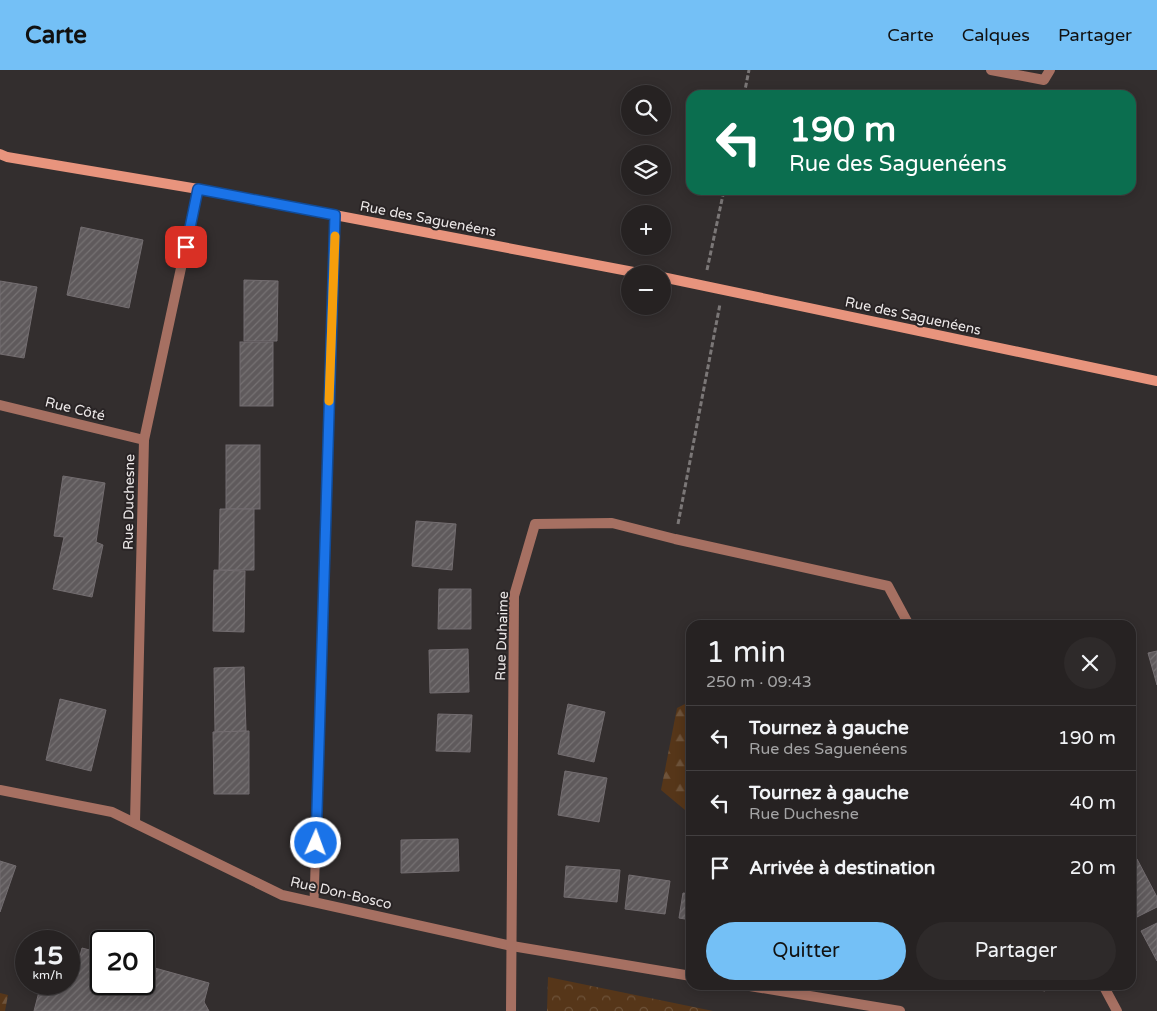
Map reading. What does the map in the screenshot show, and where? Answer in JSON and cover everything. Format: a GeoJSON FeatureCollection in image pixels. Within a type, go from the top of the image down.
{"type":"FeatureCollection","features":[{"type":"Feature","properties":{"kind":"street"},"geometry":{"type":"LineString","coordinates":[[991,70],[1044,80],[1050,70]]}},
{"type":"Feature","properties":{"kind":"street","name":"Rue des Saguenéens"},"geometry":{"type":"LineString","coordinates":[[0,154],[7,157],[198,189],[621,270]]}},
{"type":"Feature","properties":{"kind":"street","name":"Rue Duchesne"},"geometry":{"type":"LineString","coordinates":[[135,822],[144,440],[198,189]]}},
{"type":"Feature","properties":{"kind":"street","name":"Rue des Saguenéens"},"geometry":{"type":"LineString","coordinates":[[671,279],[1157,381]]}},
{"type":"Feature","properties":{"kind":"street","name":"Rue Côté"},"geometry":{"type":"LineString","coordinates":[[0,404],[144,440]]}},
{"type":"Feature","properties":{"kind":"street","name":"Rue Duhaime"},"geometry":{"type":"LineString","coordinates":[[512,946],[514,596],[535,524],[612,523],[675,539],[888,586],[906,620]]}},
{"type":"Feature","properties":{"kind":"street","name":"Rue Don-Bosco"},"geometry":{"type":"LineString","coordinates":[[0,790],[112,812],[282,895],[512,946],[686,975]]}},
{"type":"Feature","properties":{"kind":"street"},"geometry":{"type":"LineString","coordinates":[[511,1011],[512,946]]}},
{"type":"Feature","properties":{"kind":"street"},"geometry":{"type":"LineString","coordinates":[[774,990],[900,1011]]}},
{"type":"Feature","properties":{"kind":"street"},"geometry":{"type":"LineString","coordinates":[[1106,990],[1117,1011]]}},
{"type":"Feature","properties":{"kind":"lane"},"geometry":{"type":"LineString","coordinates":[[314,902],[335,215]]}},
{"type":"Feature","properties":{"kind":"path"},"geometry":{"type":"LineString","coordinates":[[745,90],[749,70]]}},
{"type":"Feature","properties":{"kind":"path"},"geometry":{"type":"LineString","coordinates":[[704,286],[723,195]]}},
{"type":"Feature","properties":{"kind":"path"},"geometry":{"type":"LineString","coordinates":[[675,539],[723,290]]}},
{"type":"Feature","properties":{"kind":"green space"},"geometry":{"type":"Polygon","coordinates":[[[686,704],[686,811],[661,790],[677,708],[686,704]]]}},
{"type":"Feature","properties":{"kind":"green space"},"geometry":{"type":"Polygon","coordinates":[[[548,977],[713,1011],[547,1011],[548,977]]]}},
{"type":"Feature","properties":{"kind":"green space"},"geometry":{"type":"Polygon","coordinates":[[[0,993],[8,995],[5,1011],[0,1011],[0,993]]]}},
{"type":"Feature","properties":{"kind":"building"},"geometry":{"type":"Polygon","coordinates":[[[81,227],[143,240],[129,308],[67,295],[81,227]]]}},
{"type":"Feature","properties":{"kind":"building"},"geometry":{"type":"Polygon","coordinates":[[[244,280],[278,281],[277,341],[244,341],[244,280]]]}},
{"type":"Feature","properties":{"kind":"building"},"geometry":{"type":"Polygon","coordinates":[[[0,281],[37,287],[24,358],[0,354],[0,281]]]}},
{"type":"Feature","properties":{"kind":"building"},"geometry":{"type":"Polygon","coordinates":[[[240,342],[273,342],[273,406],[240,406],[240,342]]]}},
{"type":"Feature","properties":{"kind":"building"},"geometry":{"type":"Polygon","coordinates":[[[226,445],[260,445],[260,509],[226,509],[226,445]]]}},
{"type":"Feature","properties":{"kind":"building"},"geometry":{"type":"Polygon","coordinates":[[[63,476],[105,483],[96,542],[103,545],[92,597],[53,589],[64,537],[54,536],[63,476]]]}},
{"type":"Feature","properties":{"kind":"building"},"geometry":{"type":"Polygon","coordinates":[[[220,509],[254,509],[254,570],[219,570],[220,509]]]}},
{"type":"Feature","properties":{"kind":"building"},"geometry":{"type":"Polygon","coordinates":[[[416,521],[456,524],[452,570],[412,566],[416,521]]]}},
{"type":"Feature","properties":{"kind":"building"},"geometry":{"type":"Polygon","coordinates":[[[214,570],[245,571],[244,632],[213,631],[214,570]]]}},
{"type":"Feature","properties":{"kind":"building"},"geometry":{"type":"Polygon","coordinates":[[[439,589],[471,589],[471,629],[438,629],[439,589]]]}},
{"type":"Feature","properties":{"kind":"building"},"geometry":{"type":"Polygon","coordinates":[[[468,649],[469,692],[430,693],[429,650],[468,649]]]}},
{"type":"Feature","properties":{"kind":"building"},"geometry":{"type":"Polygon","coordinates":[[[1157,651],[1157,685],[1148,653],[1157,651]]]}},
{"type":"Feature","properties":{"kind":"building"},"geometry":{"type":"Polygon","coordinates":[[[244,667],[246,731],[215,732],[214,668],[244,667]]]}},
{"type":"Feature","properties":{"kind":"building"},"geometry":{"type":"Polygon","coordinates":[[[60,699],[106,710],[91,771],[46,760],[60,699]]]}},
{"type":"Feature","properties":{"kind":"building"},"geometry":{"type":"Polygon","coordinates":[[[568,704],[605,712],[594,762],[558,754],[568,704]]]}},
{"type":"Feature","properties":{"kind":"building"},"geometry":{"type":"Polygon","coordinates":[[[438,714],[472,715],[470,752],[436,751],[438,714]]]}},
{"type":"Feature","properties":{"kind":"building"},"geometry":{"type":"Polygon","coordinates":[[[249,731],[249,794],[214,794],[213,732],[249,731]]]}},
{"type":"Feature","properties":{"kind":"building"},"geometry":{"type":"Polygon","coordinates":[[[565,771],[607,778],[599,822],[558,815],[565,771]]]}},
{"type":"Feature","properties":{"kind":"building"},"geometry":{"type":"Polygon","coordinates":[[[458,839],[459,871],[401,873],[401,840],[458,839]]]}},
{"type":"Feature","properties":{"kind":"building"},"geometry":{"type":"Polygon","coordinates":[[[1136,860],[1157,897],[1157,907],[1137,917],[1136,915],[1136,860]]]}},
{"type":"Feature","properties":{"kind":"building"},"geometry":{"type":"Polygon","coordinates":[[[0,861],[16,866],[0,912],[0,861]]]}},
{"type":"Feature","properties":{"kind":"building"},"geometry":{"type":"Polygon","coordinates":[[[566,866],[620,870],[617,902],[564,897],[566,866]]]}},
{"type":"Feature","properties":{"kind":"building"},"geometry":{"type":"Polygon","coordinates":[[[629,875],[670,881],[665,914],[625,909],[629,875]]]}},
{"type":"Feature","properties":{"kind":"building"},"geometry":{"type":"Polygon","coordinates":[[[683,893],[686,893],[686,919],[679,918],[683,893]]]}},
{"type":"Feature","properties":{"kind":"building"},"geometry":{"type":"Polygon","coordinates":[[[1157,923],[1157,961],[1141,931],[1157,923]]]}},
{"type":"Feature","properties":{"kind":"building"},"geometry":{"type":"Polygon","coordinates":[[[82,948],[90,950],[90,995],[155,995],[155,968],[209,983],[204,1002],[209,1011],[34,1011],[38,995],[80,995],[80,956],[82,948]]]}},
{"type":"Feature","properties":{"kind":"slow traffic"},"geometry":{"type":"LineString","coordinates":[[329,401],[335,236]]}},
{"type":"Feature","properties":{"kind":"route"},"geometry":{"type":"LineString","coordinates":[[186,247],[198,189],[335,215],[316,843]]}}]}
